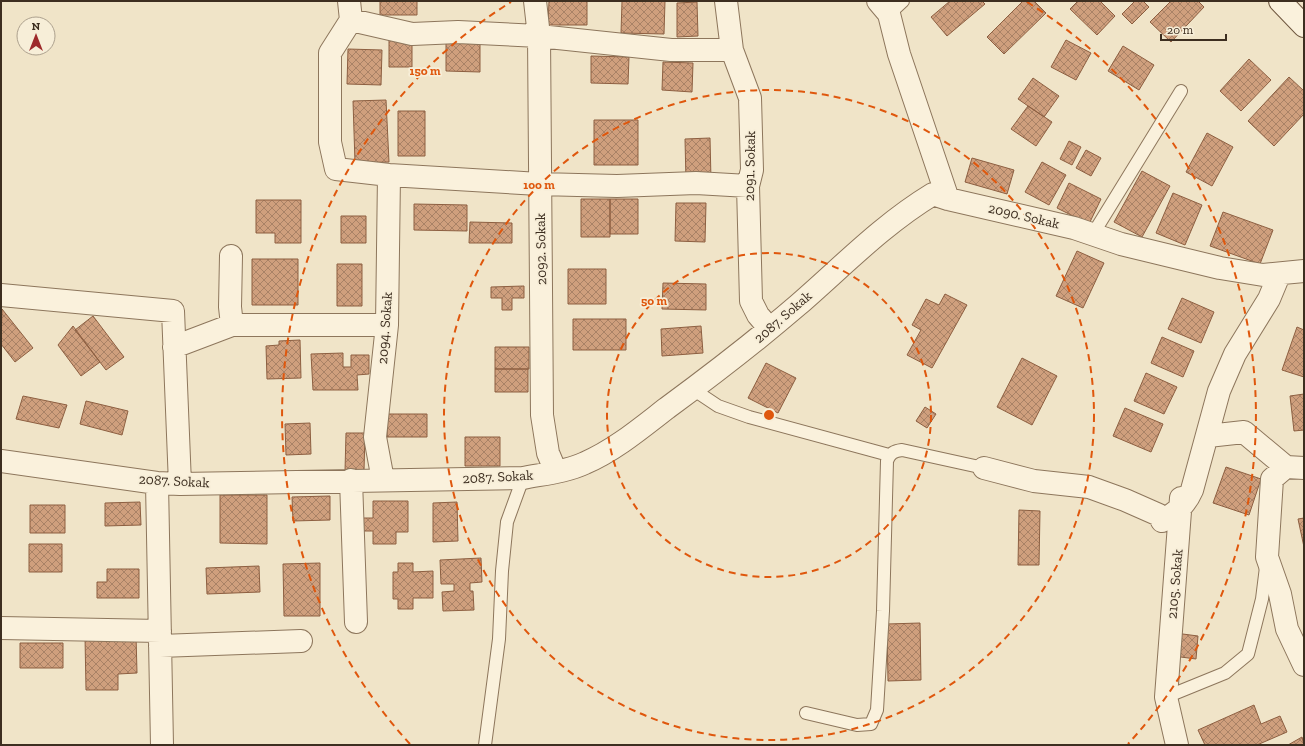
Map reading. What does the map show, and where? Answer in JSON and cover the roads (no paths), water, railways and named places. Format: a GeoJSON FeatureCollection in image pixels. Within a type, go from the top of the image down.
{"type":"FeatureCollection","features":[{"type":"Feature","properties":{"kind":"street","name":"2092. Sokak"},"geometry":{"type":"LineString","coordinates":[[535,1],[539,36],[542,415],[548,453],[556,472]]}},
{"type":"Feature","properties":{"kind":"street","name":"2091. Sokak"},"geometry":{"type":"LineString","coordinates":[[726,1],[732,50],[750,98],[752,170],[748,186],[751,302],[758,315],[769,328]]}},
{"type":"Feature","properties":{"kind":"street"},"geometry":{"type":"LineString","coordinates":[[1280,1],[1304,26]]}},
{"type":"Feature","properties":{"kind":"street"},"geometry":{"type":"LineString","coordinates":[[890,5],[899,54],[948,199]]}},
{"type":"Feature","properties":{"kind":"street"},"geometry":{"type":"LineString","coordinates":[[732,50],[671,50],[539,36],[458,32],[412,34],[350,10],[330,53],[330,142],[336,169],[389,175],[539,184],[617,186],[696,183],[748,186]]}},
{"type":"Feature","properties":{"kind":"street","name":"2094. Sokak"},"geometry":{"type":"LineString","coordinates":[[383,480],[375,437],[387,325],[390,222],[389,175]]}},
{"type":"Feature","properties":{"kind":"street","name":"2087. Sokak"},"geometry":{"type":"LineString","coordinates":[[1,462],[180,484],[523,478],[556,472],[583,464],[619,445],[694,390],[769,328],[906,210],[933,194],[948,199]]}},
{"type":"Feature","properties":{"kind":"street","name":"2090. Sokak"},"geometry":{"type":"LineString","coordinates":[[948,199],[1074,228],[1121,244],[1220,268],[1263,275],[1279,275],[1304,271]]}},
{"type":"Feature","properties":{"kind":"street"},"geometry":{"type":"LineString","coordinates":[[231,256],[230,307],[232,324]]}},
{"type":"Feature","properties":{"kind":"street"},"geometry":{"type":"LineString","coordinates":[[984,468],[1034,481],[1089,487],[1125,500],[1159,515],[1162,521],[1179,510],[1187,500],[1192,490],[1221,385],[1235,354],[1269,299],[1279,275]]}},
{"type":"Feature","properties":{"kind":"street"},"geometry":{"type":"LineString","coordinates":[[1,295],[172,311],[180,484]]}},
{"type":"Feature","properties":{"kind":"street"},"geometry":{"type":"LineString","coordinates":[[174,347],[232,324],[387,325]]}},
{"type":"Feature","properties":{"kind":"street"},"geometry":{"type":"LineString","coordinates":[[1208,436],[1244,432],[1295,468],[1272,479],[1267,557],[1280,594],[1287,629],[1304,665]]}},
{"type":"Feature","properties":{"kind":"street","name":"2105. Sokak"},"geometry":{"type":"LineString","coordinates":[[1162,521],[1183,474],[1166,698],[1177,745]]}},
{"type":"Feature","properties":{"kind":"street"},"geometry":{"type":"LineString","coordinates":[[351,480],[356,622]]}},
{"type":"Feature","properties":{"kind":"street"},"geometry":{"type":"LineString","coordinates":[[157,482],[162,745]]}},
{"type":"Feature","properties":{"kind":"street"},"geometry":{"type":"LineString","coordinates":[[1,628],[160,638],[301,641]]}},
{"type":"Feature","properties":{"kind":"lane"},"geometry":{"type":"LineString","coordinates":[[1093,234],[1181,91]]}},
{"type":"Feature","properties":{"kind":"lane"},"geometry":{"type":"LineString","coordinates":[[694,390],[718,406],[749,417],[889,455]]}},
{"type":"Feature","properties":{"kind":"lane"},"geometry":{"type":"LineString","coordinates":[[806,713],[857,724],[871,724],[877,710],[883,611],[887,460],[889,455],[893,452],[902,450],[984,468]]}},
{"type":"Feature","properties":{"kind":"lane"},"geometry":{"type":"LineString","coordinates":[[485,745],[499,639],[502,570],[507,522],[523,478]]}},
{"type":"Feature","properties":{"kind":"lane"},"geometry":{"type":"LineString","coordinates":[[1166,698],[1225,673],[1248,654],[1262,599],[1267,557]]}}]}
